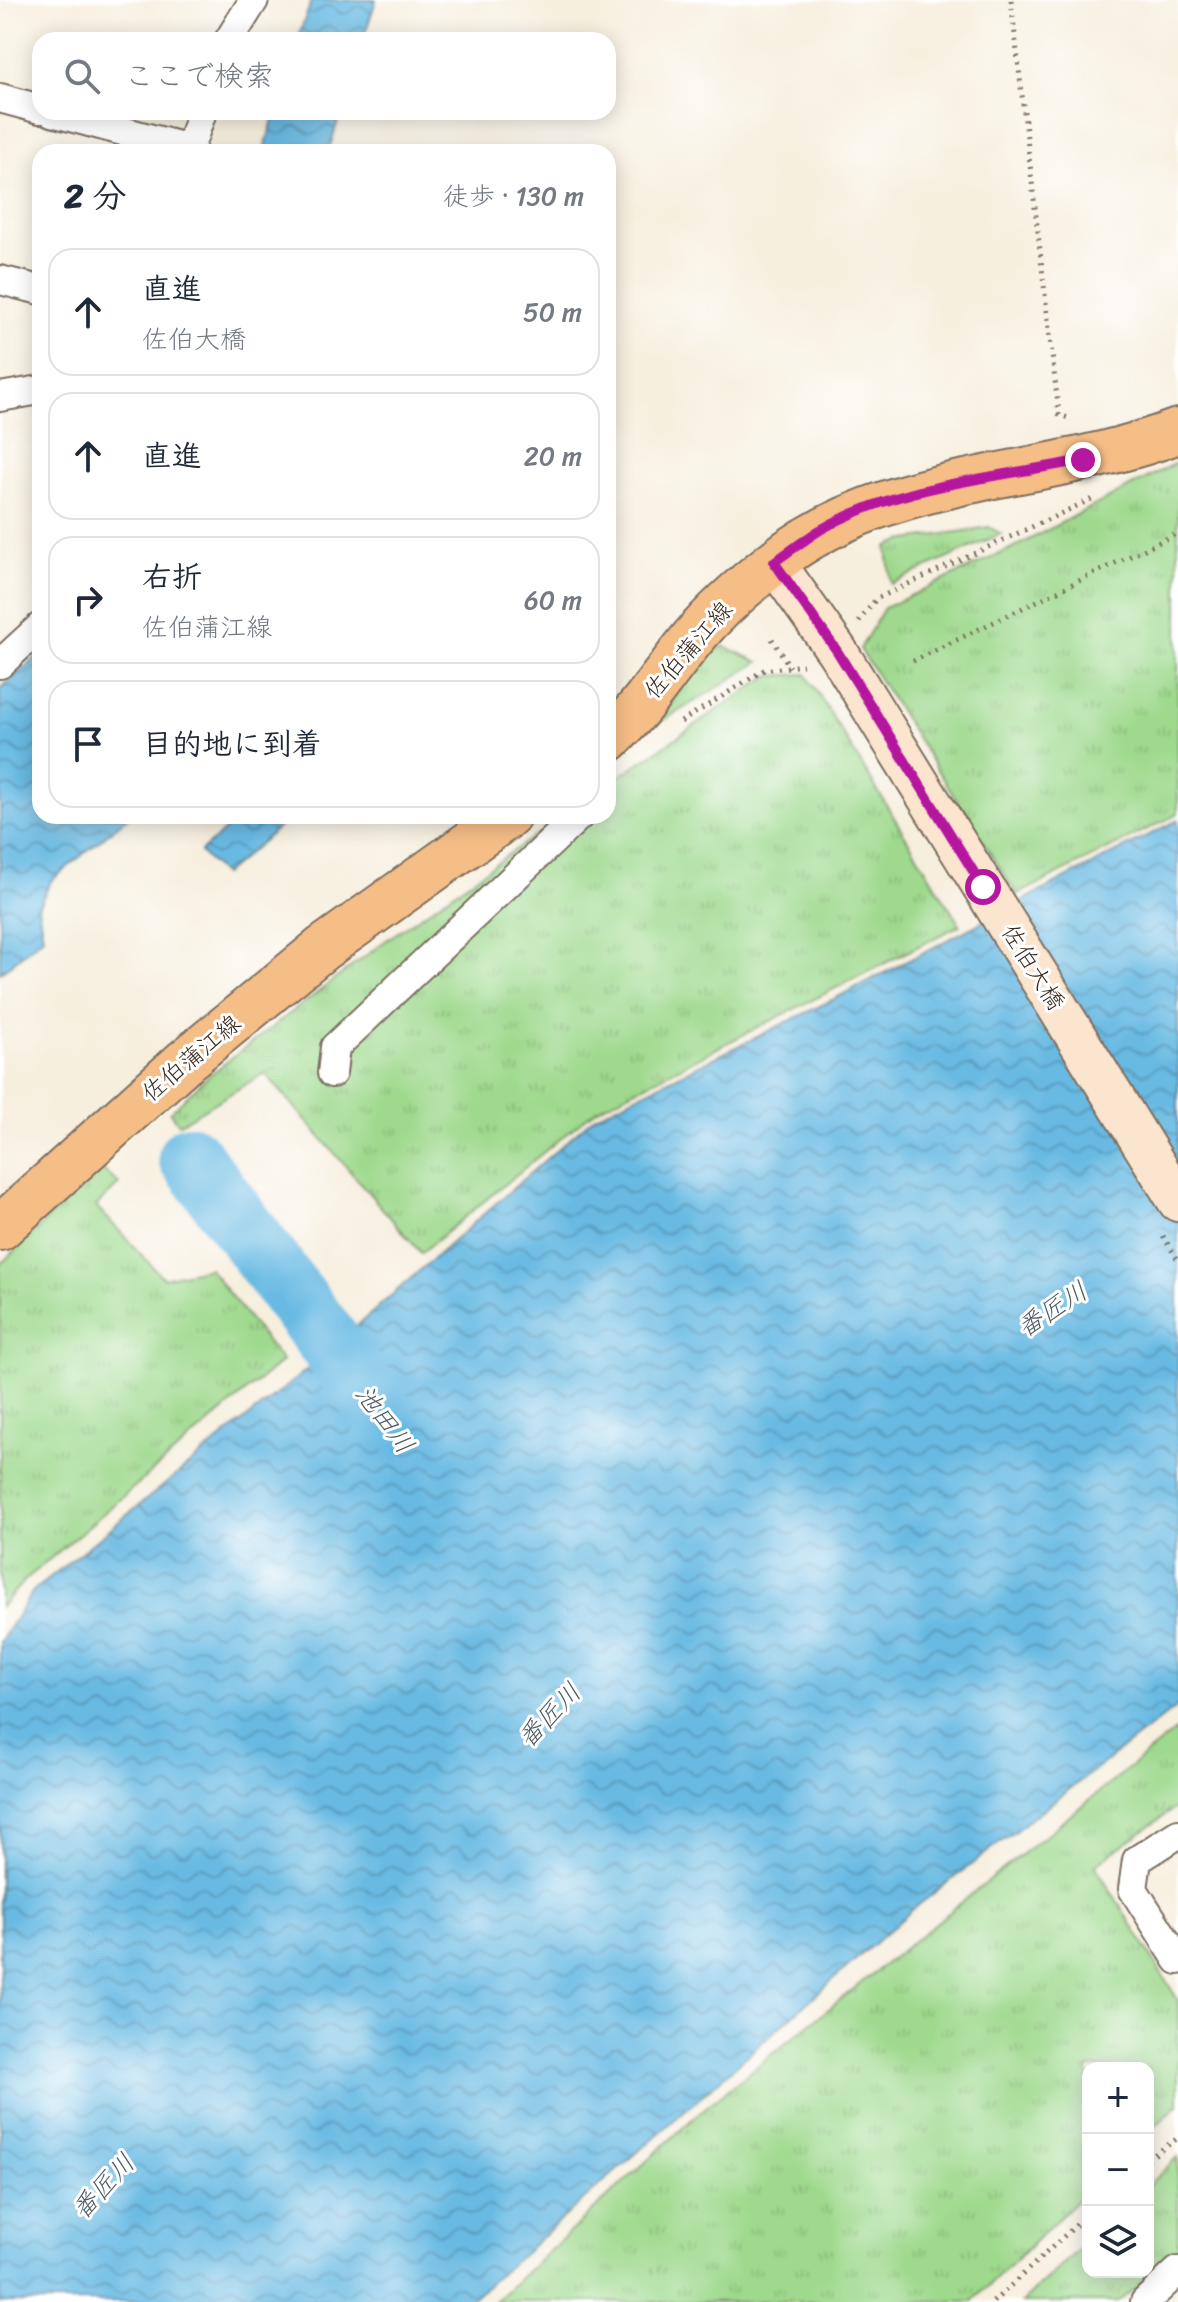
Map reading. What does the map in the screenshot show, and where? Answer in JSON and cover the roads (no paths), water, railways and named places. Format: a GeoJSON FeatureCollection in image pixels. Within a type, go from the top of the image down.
{"type":"FeatureCollection","features":[{"type":"Feature","properties":{"kind":"main road","name":"佐伯蒲江線"},"geometry":{"type":"LineString","coordinates":[[616,731],[646,699],[695,635],[774,562],[821,530],[904,496],[955,482],[1105,456],[1178,431]]}},
{"type":"Feature","properties":{"kind":"main road","name":"佐伯蒲江線"},"geometry":{"type":"LineString","coordinates":[[0,1228],[184,1062],[323,948],[497,824]]}},
{"type":"Feature","properties":{"kind":"street"},"geometry":{"type":"LineString","coordinates":[[234,32],[251,1]]}},
{"type":"Feature","properties":{"kind":"street"},"geometry":{"type":"LineString","coordinates":[[0,98],[32,107]]}},
{"type":"Feature","properties":{"kind":"street"},"geometry":{"type":"LineString","coordinates":[[80,120],[164,144]]}},
{"type":"Feature","properties":{"kind":"street"},"geometry":{"type":"LineString","coordinates":[[191,144],[199,120]]}},
{"type":"Feature","properties":{"kind":"street"},"geometry":{"type":"LineString","coordinates":[[0,280],[32,288]]}},
{"type":"Feature","properties":{"kind":"street"},"geometry":{"type":"LineString","coordinates":[[0,397],[32,391]]}},
{"type":"Feature","properties":{"kind":"street","name":"佐伯大橋"},"geometry":{"type":"LineString","coordinates":[[774,562],[833,648],[1178,1201]]}},
{"type":"Feature","properties":{"kind":"street"},"geometry":{"type":"LineString","coordinates":[[0,664],[32,634]]}},
{"type":"Feature","properties":{"kind":"street"},"geometry":{"type":"LineString","coordinates":[[332,1073],[335,1047],[571,824]]}},
{"type":"Feature","properties":{"kind":"street"},"geometry":{"type":"LineString","coordinates":[[1178,1834],[1137,1860],[1133,1889],[1178,1960]]}},
{"type":"Feature","properties":{"kind":"street"},"geometry":{"type":"LineString","coordinates":[[1145,2302],[1178,2271]]}},
{"type":"Feature","properties":{"kind":"water"},"geometry":{"type":"Polygon","coordinates":[[[312,0],[376,0],[366,32],[300,32],[312,0]]]}},
{"type":"Feature","properties":{"kind":"water"},"geometry":{"type":"Polygon","coordinates":[[[273,120],[338,120],[331,144],[266,144],[273,120]]]}},
{"type":"Feature","properties":{"kind":"water"},"geometry":{"type":"Polygon","coordinates":[[[32,661],[32,824],[119,824],[51,881],[38,907],[43,937],[0,973],[0,689],[32,661]]]}},
{"type":"Feature","properties":{"kind":"water","name":"番匠川"},"geometry":{"type":"Polygon","coordinates":[[[1178,820],[1178,1706],[912,1910],[468,2302],[0,2302],[0,1642],[33,1591],[309,1368],[595,1116],[830,1001],[1178,820]]]}},
{"type":"Feature","properties":{"kind":"water"},"geometry":{"type":"Polygon","coordinates":[[[232,824],[283,824],[223,875],[200,852],[232,824]]]}},
{"type":"Feature","properties":{"kind":"waterway","name":"池田川"},"geometry":{"type":"LineString","coordinates":[[190,1157],[386,1419]]}}]}
